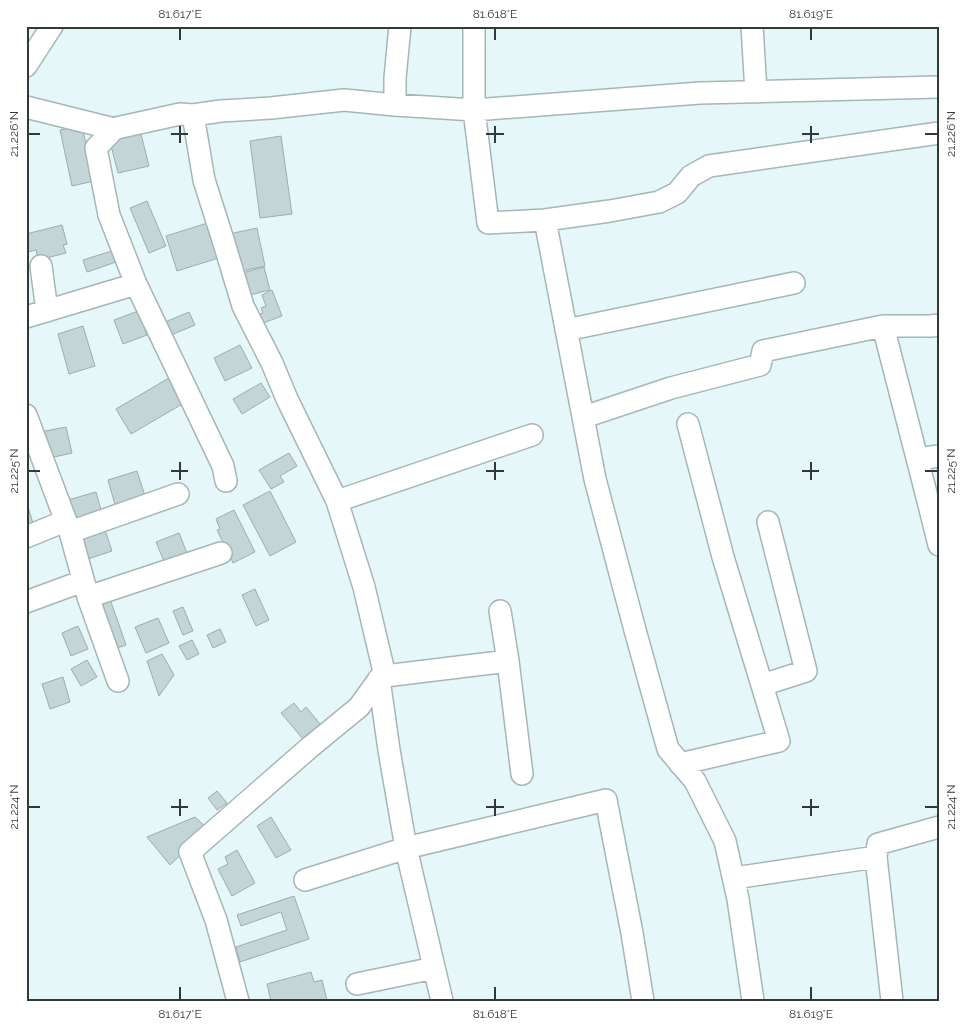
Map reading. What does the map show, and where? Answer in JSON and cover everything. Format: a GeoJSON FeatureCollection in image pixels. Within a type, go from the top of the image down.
{"type":"FeatureCollection","features":[{"type":"Feature","properties":{"kind":"street"},"geometry":{"type":"LineString","coordinates":[[26,66],[52,26]]}},
{"type":"Feature","properties":{"kind":"street"},"geometry":{"type":"LineString","coordinates":[[395,105],[395,78],[400,26]]}},
{"type":"Feature","properties":{"kind":"street"},"geometry":{"type":"LineString","coordinates":[[474,26],[474,110],[488,223],[545,220],[658,202],[677,193],[691,176],[709,166],[939,133]]}},
{"type":"Feature","properties":{"kind":"street"},"geometry":{"type":"LineString","coordinates":[[752,26],[756,92]]}},
{"type":"Feature","properties":{"kind":"street"},"geometry":{"type":"LineString","coordinates":[[26,107],[112,128],[180,114],[193,115],[344,100],[474,110],[690,94],[939,86]]}},
{"type":"Feature","properties":{"kind":"street"},"geometry":{"type":"LineString","coordinates":[[193,115],[204,180],[243,306],[337,501],[364,587],[382,678],[389,750],[406,848],[442,1001]]}},
{"type":"Feature","properties":{"kind":"street"},"geometry":{"type":"LineString","coordinates":[[112,128],[114,129],[96,148],[109,215],[136,284],[223,466],[226,481]]}},
{"type":"Feature","properties":{"kind":"street"},"geometry":{"type":"LineString","coordinates":[[545,220],[596,479],[637,639],[668,749],[695,781],[725,841],[738,899],[753,1001]]}},
{"type":"Feature","properties":{"kind":"street"},"geometry":{"type":"LineString","coordinates":[[41,266],[47,311]]}},
{"type":"Feature","properties":{"kind":"street"},"geometry":{"type":"LineString","coordinates":[[566,330],[794,283]]}},
{"type":"Feature","properties":{"kind":"street"},"geometry":{"type":"LineString","coordinates":[[26,317],[136,284]]}},
{"type":"Feature","properties":{"kind":"street"},"geometry":{"type":"LineString","coordinates":[[584,417],[671,388],[760,365],[763,351],[883,326],[939,325]]}},
{"type":"Feature","properties":{"kind":"street"},"geometry":{"type":"LineString","coordinates":[[883,326],[939,545]]}},
{"type":"Feature","properties":{"kind":"street"},"geometry":{"type":"LineString","coordinates":[[26,415],[30,439],[67,526],[86,589],[118,680]]}},
{"type":"Feature","properties":{"kind":"street"},"geometry":{"type":"LineString","coordinates":[[680,764],[779,741],[723,557],[688,424]]}},
{"type":"Feature","properties":{"kind":"street"},"geometry":{"type":"LineString","coordinates":[[337,501],[532,435]]}},
{"type":"Feature","properties":{"kind":"street"},"geometry":{"type":"LineString","coordinates":[[918,459],[939,456]]}},
{"type":"Feature","properties":{"kind":"street"},"geometry":{"type":"LineString","coordinates":[[26,537],[178,494]]}},
{"type":"Feature","properties":{"kind":"street"},"geometry":{"type":"LineString","coordinates":[[762,684],[806,671],[768,522]]}},
{"type":"Feature","properties":{"kind":"street"},"geometry":{"type":"LineString","coordinates":[[26,602],[86,589],[221,553]]}},
{"type":"Feature","properties":{"kind":"street"},"geometry":{"type":"LineString","coordinates":[[500,611],[522,774]]}},
{"type":"Feature","properties":{"kind":"street"},"geometry":{"type":"LineString","coordinates":[[238,1001],[216,920],[190,852],[359,707],[382,678],[508,661]]}},
{"type":"Feature","properties":{"kind":"street"},"geometry":{"type":"LineString","coordinates":[[305,880],[406,848],[606,800],[643,1001]]}},
{"type":"Feature","properties":{"kind":"street"},"geometry":{"type":"LineString","coordinates":[[892,1001],[876,857],[878,844],[939,827]]}},
{"type":"Feature","properties":{"kind":"street"},"geometry":{"type":"LineString","coordinates":[[734,878],[876,857]]}},
{"type":"Feature","properties":{"kind":"street"},"geometry":{"type":"LineString","coordinates":[[357,984],[434,968]]}},
{"type":"Feature","properties":{"kind":"building"},"geometry":{"type":"Polygon","coordinates":[[[82,126],[94,181],[72,186],[60,130],[82,126]]]}},
{"type":"Feature","properties":{"kind":"building"},"geometry":{"type":"Polygon","coordinates":[[[140,130],[149,166],[118,173],[109,138],[140,130]]]}},
{"type":"Feature","properties":{"kind":"building"},"geometry":{"type":"Polygon","coordinates":[[[281,136],[292,214],[260,218],[250,141],[281,136]]]}},
{"type":"Feature","properties":{"kind":"building"},"geometry":{"type":"Polygon","coordinates":[[[147,201],[166,246],[149,253],[130,208],[147,201]]]}},
{"type":"Feature","properties":{"kind":"building"},"geometry":{"type":"Polygon","coordinates":[[[214,221],[225,256],[177,271],[166,236],[214,221]]]}},
{"type":"Feature","properties":{"kind":"building"},"geometry":{"type":"Polygon","coordinates":[[[62,225],[67,244],[63,245],[66,253],[38,260],[36,250],[28,252],[26,234],[62,225]]]}},
{"type":"Feature","properties":{"kind":"building"},"geometry":{"type":"Polygon","coordinates":[[[257,228],[265,266],[238,272],[229,234],[257,228]]]}},
{"type":"Feature","properties":{"kind":"building"},"geometry":{"type":"Polygon","coordinates":[[[115,250],[119,261],[87,272],[83,260],[115,250]]]}},
{"type":"Feature","properties":{"kind":"building"},"geometry":{"type":"Polygon","coordinates":[[[264,267],[270,290],[245,296],[239,274],[264,267]]]}},
{"type":"Feature","properties":{"kind":"building"},"geometry":{"type":"Polygon","coordinates":[[[272,290],[282,316],[258,325],[255,316],[263,313],[261,308],[266,306],[262,295],[272,290]]]}},
{"type":"Feature","properties":{"kind":"building"},"geometry":{"type":"Polygon","coordinates":[[[138,311],[147,335],[123,344],[114,320],[138,311]]]}},
{"type":"Feature","properties":{"kind":"building"},"geometry":{"type":"Polygon","coordinates":[[[189,312],[195,325],[164,338],[158,325],[189,312]]]}},
{"type":"Feature","properties":{"kind":"building"},"geometry":{"type":"Polygon","coordinates":[[[83,326],[95,366],[69,374],[58,334],[83,326]]]}},
{"type":"Feature","properties":{"kind":"building"},"geometry":{"type":"Polygon","coordinates":[[[240,345],[252,368],[225,381],[214,358],[240,345]]]}},
{"type":"Feature","properties":{"kind":"building"},"geometry":{"type":"Polygon","coordinates":[[[169,378],[184,403],[131,434],[116,409],[169,378]]]}},
{"type":"Feature","properties":{"kind":"building"},"geometry":{"type":"Polygon","coordinates":[[[261,383],[270,397],[242,414],[233,399],[261,383]]]}},
{"type":"Feature","properties":{"kind":"building"},"geometry":{"type":"Polygon","coordinates":[[[66,427],[72,453],[45,459],[40,432],[66,427]]]}},
{"type":"Feature","properties":{"kind":"building"},"geometry":{"type":"Polygon","coordinates":[[[289,453],[297,466],[280,476],[284,482],[271,489],[259,470],[289,453]]]}},
{"type":"Feature","properties":{"kind":"building"},"geometry":{"type":"Polygon","coordinates":[[[137,471],[146,499],[116,508],[108,480],[137,471]]]}},
{"type":"Feature","properties":{"kind":"building"},"geometry":{"type":"Polygon","coordinates":[[[270,491],[296,542],[270,556],[243,505],[270,491]]]}},
{"type":"Feature","properties":{"kind":"building"},"geometry":{"type":"Polygon","coordinates":[[[96,492],[103,517],[75,526],[68,500],[96,492]]]}},
{"type":"Feature","properties":{"kind":"building"},"geometry":{"type":"Polygon","coordinates":[[[26,501],[33,523],[26,525],[26,501]]]}},
{"type":"Feature","properties":{"kind":"building"},"geometry":{"type":"Polygon","coordinates":[[[234,510],[255,552],[233,563],[217,530],[220,529],[216,519],[234,510]]]}},
{"type":"Feature","properties":{"kind":"building"},"geometry":{"type":"Polygon","coordinates":[[[104,527],[112,551],[85,560],[77,536],[104,527]]]}},
{"type":"Feature","properties":{"kind":"building"},"geometry":{"type":"Polygon","coordinates":[[[179,533],[189,558],[166,566],[156,542],[179,533]]]}},
{"type":"Feature","properties":{"kind":"building"},"geometry":{"type":"Polygon","coordinates":[[[255,589],[269,620],[256,626],[242,595],[255,589]]]}},
{"type":"Feature","properties":{"kind":"building"},"geometry":{"type":"Polygon","coordinates":[[[110,599],[126,645],[111,650],[95,603],[110,599]]]}},
{"type":"Feature","properties":{"kind":"building"},"geometry":{"type":"Polygon","coordinates":[[[183,607],[193,631],[183,635],[173,611],[183,607]]]}},
{"type":"Feature","properties":{"kind":"building"},"geometry":{"type":"Polygon","coordinates":[[[158,618],[169,643],[146,653],[135,627],[158,618]]]}},
{"type":"Feature","properties":{"kind":"building"},"geometry":{"type":"Polygon","coordinates":[[[78,626],[88,649],[71,656],[62,633],[78,626]]]}},
{"type":"Feature","properties":{"kind":"building"},"geometry":{"type":"Polygon","coordinates":[[[220,629],[226,642],[213,648],[207,635],[220,629]]]}},
{"type":"Feature","properties":{"kind":"building"},"geometry":{"type":"Polygon","coordinates":[[[192,640],[199,654],[187,660],[179,646],[192,640]]]}},
{"type":"Feature","properties":{"kind":"building"},"geometry":{"type":"Polygon","coordinates":[[[162,654],[174,675],[159,696],[147,661],[162,654]]]}},
{"type":"Feature","properties":{"kind":"building"},"geometry":{"type":"Polygon","coordinates":[[[87,660],[97,677],[81,686],[71,669],[87,660]]]}},
{"type":"Feature","properties":{"kind":"building"},"geometry":{"type":"Polygon","coordinates":[[[63,677],[70,702],[50,709],[42,684],[63,677]]]}},
{"type":"Feature","properties":{"kind":"building"},"geometry":{"type":"Polygon","coordinates":[[[294,703],[301,712],[306,707],[321,725],[303,739],[281,713],[294,703]]]}},
{"type":"Feature","properties":{"kind":"building"},"geometry":{"type":"Polygon","coordinates":[[[217,791],[227,803],[217,810],[208,798],[217,791]]]}},
{"type":"Feature","properties":{"kind":"building"},"geometry":{"type":"Polygon","coordinates":[[[195,817],[208,829],[170,865],[147,837],[195,817]]]}},
{"type":"Feature","properties":{"kind":"building"},"geometry":{"type":"Polygon","coordinates":[[[271,817],[291,850],[276,858],[257,826],[271,817]]]}},
{"type":"Feature","properties":{"kind":"building"},"geometry":{"type":"Polygon","coordinates":[[[237,850],[255,883],[232,896],[218,869],[228,864],[225,857],[237,850]]]}},
{"type":"Feature","properties":{"kind":"building"},"geometry":{"type":"Polygon","coordinates":[[[294,896],[309,939],[240,962],[236,947],[287,930],[281,912],[241,926],[237,915],[294,896]]]}},
{"type":"Feature","properties":{"kind":"building"},"geometry":{"type":"Polygon","coordinates":[[[311,972],[314,982],[322,980],[327,1000],[271,1001],[267,984],[311,972]]]}}]}
